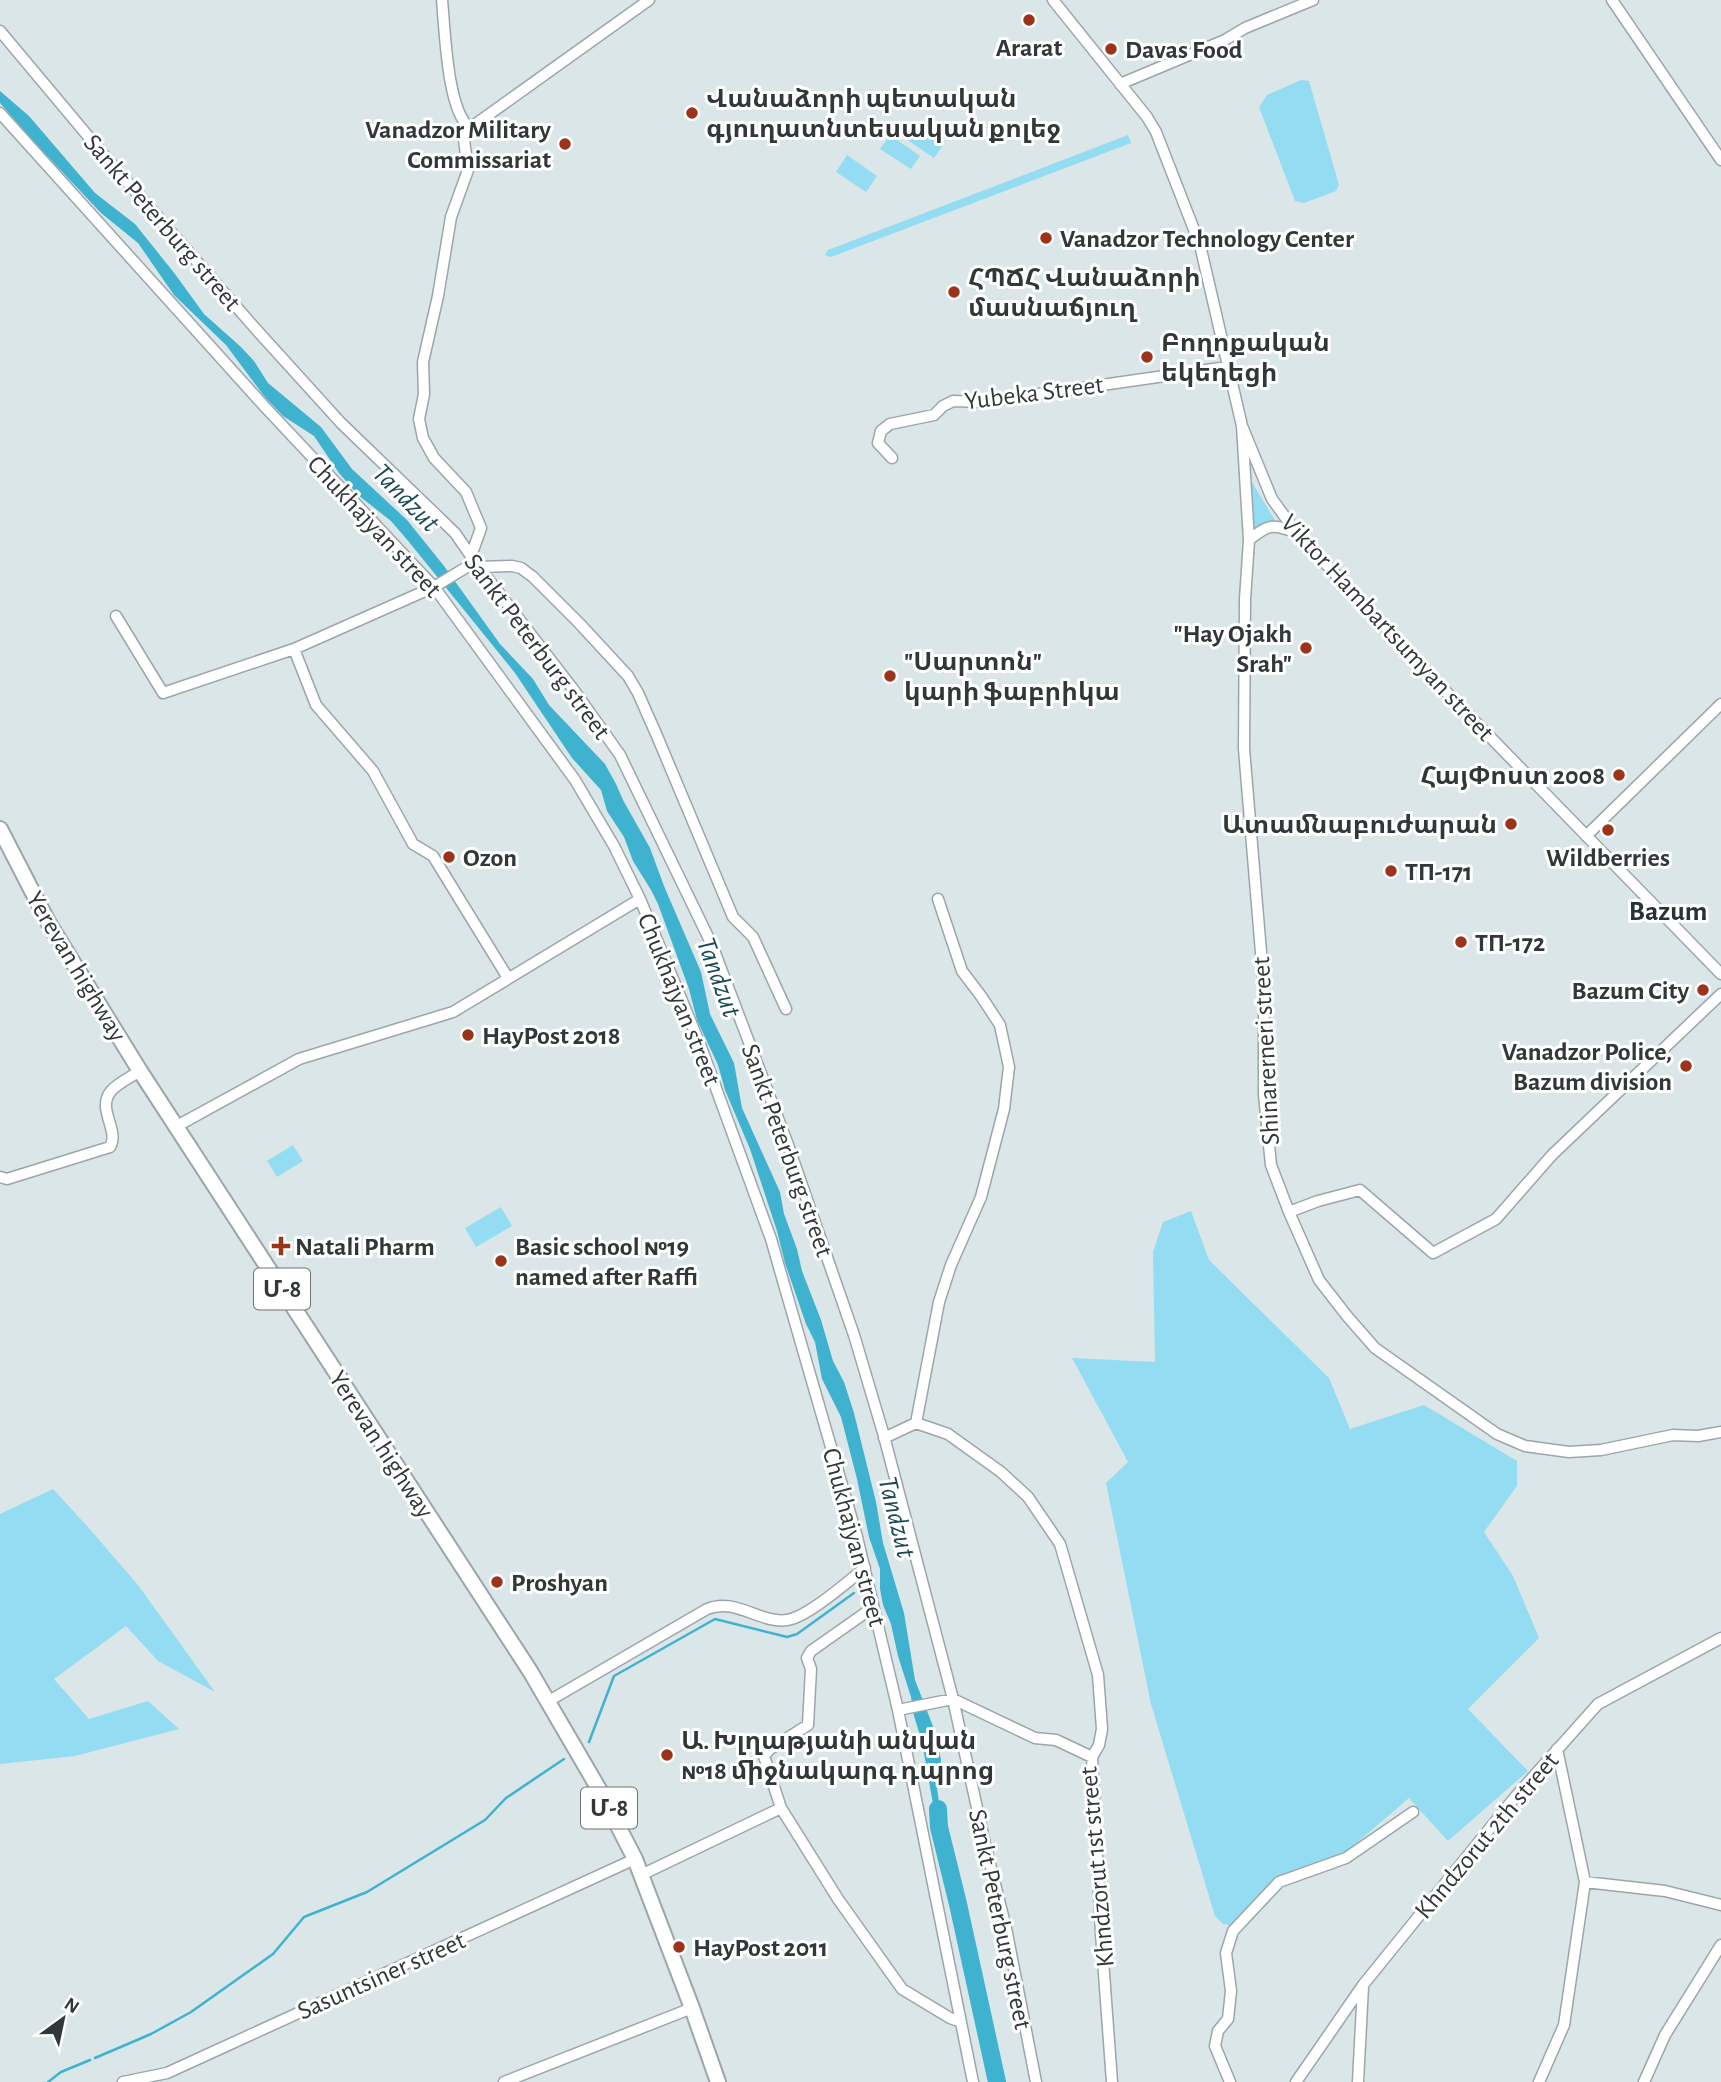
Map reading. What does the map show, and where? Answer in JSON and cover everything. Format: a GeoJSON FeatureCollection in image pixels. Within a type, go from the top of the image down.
{"type":"FeatureCollection","features":[{"type":"Feature","properties":{"kind":"highway","name":"Yerevan highway"},"geometry":{"type":"LineString","coordinates":[[0,829],[48,922],[140,1071],[547,1702],[600,1791],[635,1860],[718,2082]]}},
{"type":"Feature","properties":{"kind":"street"},"geometry":{"type":"LineString","coordinates":[[442,0],[453,96],[463,123],[470,128]]}},
{"type":"Feature","properties":{"kind":"street"},"geometry":{"type":"LineString","coordinates":[[475,562],[481,528],[466,492],[435,458],[423,438],[419,419],[424,394],[423,362],[438,296],[451,217],[467,170],[464,140],[470,128],[649,0]]}},
{"type":"Feature","properties":{"kind":"street","name":"Viktor Hambartsumyan street"},"geometry":{"type":"LineString","coordinates":[[1054,0],[1156,132],[1203,258],[1242,426],[1272,499],[1296,532],[1429,675],[1721,974]]}},
{"type":"Feature","properties":{"kind":"street"},"geometry":{"type":"LineString","coordinates":[[1120,84],[1313,0]]}},
{"type":"Feature","properties":{"kind":"street"},"geometry":{"type":"LineString","coordinates":[[1612,0],[1721,160]]}},
{"type":"Feature","properties":{"kind":"street","name":"Sankt Peterburg street"},"geometry":{"type":"LineString","coordinates":[[0,31],[262,337],[341,423],[455,533],[620,755],[712,945],[788,1142],[854,1335],[953,1699],[1006,1928],[1036,2082]]}},
{"type":"Feature","properties":{"kind":"street","name":"Chukhajyan street"},"geometry":{"type":"LineString","coordinates":[[0,113],[265,407],[437,586],[575,780],[614,846],[640,899],[701,1047],[771,1239],[857,1537],[902,1709],[973,2082]]}},
{"type":"Feature","properties":{"kind":"street","name":"Yubeka Street"},"geometry":{"type":"LineString","coordinates":[[892,458],[878,443],[881,431],[890,424],[934,415],[953,401],[984,402],[1227,367]]}},
{"type":"Feature","properties":{"kind":"street","name":"Shinarerneri street"},"geometry":{"type":"LineString","coordinates":[[1242,426],[1249,540],[1245,599],[1244,749],[1264,988],[1264,1095],[1271,1166],[1319,1280],[1375,1348],[1451,1404],[1497,1434],[1525,1446],[1569,1452],[1601,1450],[1673,1435],[1698,1436],[1721,1432]]}},
{"type":"Feature","properties":{"kind":"street"},"geometry":{"type":"LineString","coordinates":[[1249,540],[1262,528],[1270,526],[1296,532]]}},
{"type":"Feature","properties":{"kind":"street"},"geometry":{"type":"LineString","coordinates":[[116,616],[163,693],[294,649],[437,586],[475,562],[521,568],[561,605],[628,676],[657,736],[733,917],[753,937],[786,1009]]}},
{"type":"Feature","properties":{"kind":"street"},"geometry":{"type":"LineString","coordinates":[[294,649],[316,705],[373,771],[413,844],[433,856],[508,978]]}},
{"type":"Feature","properties":{"kind":"street"},"geometry":{"type":"LineString","coordinates":[[1586,836],[1721,704]]}},
{"type":"Feature","properties":{"kind":"street"},"geometry":{"type":"LineString","coordinates":[[177,1126],[299,1059],[453,1012],[640,899]]}},
{"type":"Feature","properties":{"kind":"street"},"geometry":{"type":"LineString","coordinates":[[916,1423],[939,1302],[951,1265],[981,1197],[1004,1109],[1009,1067],[1000,1025],[962,971],[938,900]]}},
{"type":"Feature","properties":{"kind":"street"},"geometry":{"type":"LineString","coordinates":[[1289,1212],[1360,1190],[1433,1253],[1496,1219],[1552,1155],[1721,994]]}},
{"type":"Feature","properties":{"kind":"street"},"geometry":{"type":"LineString","coordinates":[[0,1177],[7,1180],[110,1147],[113,1137],[107,1115],[107,1098],[113,1089],[140,1071]]}},
{"type":"Feature","properties":{"kind":"street"},"geometry":{"type":"LineString","coordinates":[[884,1438],[916,1423],[948,1434],[1001,1472],[1028,1497],[1060,1544],[1098,1675],[1102,1728],[1099,1745],[1092,1758]]}},
{"type":"Feature","properties":{"kind":"street"},"geometry":{"type":"LineString","coordinates":[[547,1702],[707,1609],[722,1604],[778,1620],[788,1620],[804,1614],[865,1569]]}},
{"type":"Feature","properties":{"kind":"street"},"geometry":{"type":"LineString","coordinates":[[873,1605],[811,1650],[807,1658],[811,1669],[808,1725],[770,1749],[764,1756],[781,1808],[838,1899],[902,1989],[961,2022]]}},
{"type":"Feature","properties":{"kind":"street","name":"Khndzorut 2th street"},"geometry":{"type":"LineString","coordinates":[[1296,2082],[1363,1985],[1516,1796],[1598,1704],[1721,1638]]}},
{"type":"Feature","properties":{"kind":"street"},"geometry":{"type":"LineString","coordinates":[[902,1709],[953,1699]]}},
{"type":"Feature","properties":{"kind":"street","name":"Khndzorut 1st street"},"geometry":{"type":"LineString","coordinates":[[953,1699],[1035,1738],[1056,1740],[1092,1758],[1112,2082]]}},
{"type":"Feature","properties":{"kind":"street"},"geometry":{"type":"LineString","coordinates":[[1539,2082],[1564,2025],[1585,1882],[1557,1749]]}},
{"type":"Feature","properties":{"kind":"street"},"geometry":{"type":"LineString","coordinates":[[641,1875],[781,1808]]}},
{"type":"Feature","properties":{"kind":"street"},"geometry":{"type":"LineString","coordinates":[[1230,2082],[1215,2046],[1218,2031],[1228,2019],[1231,1991],[1226,1953],[1233,1931],[1279,1882],[1346,1858],[1413,1812]]}},
{"type":"Feature","properties":{"kind":"street","name":"Sasuntsiner street"},"geometry":{"type":"LineString","coordinates":[[123,2082],[167,2073],[635,1860]]}},
{"type":"Feature","properties":{"kind":"street"},"geometry":{"type":"LineString","coordinates":[[1585,1882],[1665,1891],[1721,1905]]}},
{"type":"Feature","properties":{"kind":"street"},"geometry":{"type":"LineString","coordinates":[[1644,2082],[1665,2035],[1721,1945]]}},
{"type":"Feature","properties":{"kind":"street"},"geometry":{"type":"LineString","coordinates":[[1359,2082],[1363,1985]]}},
{"type":"Feature","properties":{"kind":"street"},"geometry":{"type":"LineString","coordinates":[[504,2082],[692,2008]]}},
{"type":"Feature","properties":{"kind":"shaded area"},"geometry":{"type":"Polygon","coordinates":[[[1301,80],[1309,81],[1339,185],[1336,191],[1304,203],[1295,201],[1259,107],[1267,95],[1301,80]]]}},
{"type":"Feature","properties":{"kind":"shaded area"},"geometry":{"type":"Polygon","coordinates":[[[0,91],[29,116],[95,193],[135,224],[204,314],[254,361],[268,383],[321,427],[352,469],[407,520],[500,644],[533,679],[549,705],[605,764],[616,784],[650,848],[701,972],[710,1014],[734,1063],[742,1108],[780,1192],[802,1271],[854,1413],[883,1543],[904,1613],[915,1680],[936,1734],[941,1760],[937,1788],[943,1830],[941,1832],[938,1832],[911,1697],[891,1624],[883,1605],[880,1569],[869,1537],[841,1417],[822,1379],[815,1342],[785,1263],[750,1149],[725,1090],[718,1065],[697,1020],[689,989],[658,904],[633,861],[624,837],[607,811],[601,790],[572,758],[515,673],[391,521],[358,495],[314,436],[283,416],[264,396],[226,345],[174,295],[138,243],[101,213],[0,103],[0,91]]]}},
{"type":"Feature","properties":{"kind":"shaded area"},"geometry":{"type":"Polygon","coordinates":[[[915,126],[943,145],[934,158],[906,139],[915,126]]]}},
{"type":"Feature","properties":{"kind":"shaded area"},"geometry":{"type":"Polygon","coordinates":[[[890,135],[920,156],[911,169],[880,149],[890,135]]]}},
{"type":"Feature","properties":{"kind":"shaded area"},"geometry":{"type":"Polygon","coordinates":[[[1128,135],[1131,143],[831,257],[825,255],[828,250],[1128,135]]]}},
{"type":"Feature","properties":{"kind":"shaded area"},"geometry":{"type":"Polygon","coordinates":[[[847,155],[877,176],[866,192],[836,172],[847,155]]]}},
{"type":"Feature","properties":{"kind":"shaded area"},"geometry":{"type":"Polygon","coordinates":[[[1250,479],[1276,522],[1261,525],[1252,531],[1250,479]]]}},
{"type":"Feature","properties":{"kind":"shaded area"},"geometry":{"type":"Polygon","coordinates":[[[293,1145],[303,1161],[277,1177],[267,1161],[293,1145]]]}},
{"type":"Feature","properties":{"kind":"shaded area"},"geometry":{"type":"Polygon","coordinates":[[[501,1207],[512,1226],[476,1247],[465,1228],[501,1207]]]}},
{"type":"Feature","properties":{"kind":"shaded area"},"geometry":{"type":"Polygon","coordinates":[[[1191,1211],[1209,1260],[1329,1378],[1350,1429],[1424,1405],[1517,1461],[1517,1486],[1484,1532],[1513,1576],[1539,1638],[1468,1709],[1528,1771],[1448,1841],[1409,1798],[1345,1853],[1275,1878],[1233,1926],[1223,1924],[1215,1916],[1151,1704],[1106,1483],[1128,1462],[1072,1358],[1155,1362],[1153,1252],[1163,1222],[1191,1211]]]}},
{"type":"Feature","properties":{"kind":"shaded area"},"geometry":{"type":"Polygon","coordinates":[[[53,1489],[138,1585],[215,1692],[158,1661],[126,1626],[54,1679],[89,1719],[148,1701],[179,1729],[75,1756],[0,1764],[0,1514],[53,1489]]]}},
{"type":"Feature","properties":{"kind":"waterway"},"geometry":{"type":"LineString","coordinates":[[589,1742],[614,1676],[715,1619],[787,1637],[797,1634],[854,1593]]}},
{"type":"Feature","properties":{"kind":"waterway"},"geometry":{"type":"LineString","coordinates":[[95,2058],[151,2034],[191,2012],[273,1954],[304,1917],[367,1892],[485,1820],[506,1798],[564,1759]]}},
{"type":"Feature","properties":{"kind":"waterway","name":"Tandzut"},"geometry":{"type":"LineString","coordinates":[[938,1809],[939,1827],[997,2082]]}},
{"type":"Feature","properties":{"kind":"waterway"},"geometry":{"type":"LineString","coordinates":[[48,2082],[61,2072],[90,2060]]}},
{"type":"Feature","properties":{"kind":"place","name":"Ararat"},"geometry":{"type":"Point","coordinates":[1029,20]}},
{"type":"Feature","properties":{"kind":"place","name":"Davas Food"},"geometry":{"type":"Point","coordinates":[1111,49]}},
{"type":"Feature","properties":{"kind":"place","name":"Վանաձորի պետական գյուղատնտեսական քոլեջ"},"geometry":{"type":"Point","coordinates":[692,113]}},
{"type":"Feature","properties":{"kind":"place","name":"Vanadzor Military Commissariat"},"geometry":{"type":"Point","coordinates":[565,144]}},
{"type":"Feature","properties":{"kind":"place","name":"Vanadzor Technology Center"},"geometry":{"type":"Point","coordinates":[1046,238]}},
{"type":"Feature","properties":{"kind":"place","name":"ՀՊՃՀ Վանաձորի մասնաճյուղ"},"geometry":{"type":"Point","coordinates":[954,292]}},
{"type":"Feature","properties":{"kind":"place","name":"Բողոքական եկեղեցի"},"geometry":{"type":"Point","coordinates":[1147,357]}},
{"type":"Feature","properties":{"kind":"place","name":"\"Hay Ojakh Srah\""},"geometry":{"type":"Point","coordinates":[1306,648]}},
{"type":"Feature","properties":{"kind":"place","name":"\"Սարտոն\" կարի ֆաբրիկա"},"geometry":{"type":"Point","coordinates":[890,676]}},
{"type":"Feature","properties":{"kind":"place","name":"ՀայՓոստ 2008"},"geometry":{"type":"Point","coordinates":[1619,775]}},
{"type":"Feature","properties":{"kind":"place","name":"Ատամնաբուժարան"},"geometry":{"type":"Point","coordinates":[1511,824]}},
{"type":"Feature","properties":{"kind":"place","name":"Wildberries"},"geometry":{"type":"Point","coordinates":[1608,830]}},
{"type":"Feature","properties":{"kind":"place","name":"Ozon"},"geometry":{"type":"Point","coordinates":[449,857]}},
{"type":"Feature","properties":{"kind":"place","name":"ТП-171"},"geometry":{"type":"Point","coordinates":[1391,871]}},
{"type":"Feature","properties":{"kind":"place","name":"ТП-172"},"geometry":{"type":"Point","coordinates":[1461,942]}},
{"type":"Feature","properties":{"kind":"place","name":"Bazum City"},"geometry":{"type":"Point","coordinates":[1703,990]}},
{"type":"Feature","properties":{"kind":"place","name":"HayPost 2018"},"geometry":{"type":"Point","coordinates":[468,1035]}},
{"type":"Feature","properties":{"kind":"place","name":"Vanadzor Police, Bazum division"},"geometry":{"type":"Point","coordinates":[1686,1066]}},
{"type":"Feature","properties":{"kind":"place","name":"Natali Pharm"},"geometry":{"type":"Point","coordinates":[281,1246]}},
{"type":"Feature","properties":{"kind":"place","name":"Basic school №19 named after Raffi"},"geometry":{"type":"Point","coordinates":[501,1261]}},
{"type":"Feature","properties":{"kind":"place","name":"Proshyan"},"geometry":{"type":"Point","coordinates":[497,1582]}},
{"type":"Feature","properties":{"kind":"place","name":"Ա. Խլղաթյանի անվան №18 միջնակարգ դպրոց"},"geometry":{"type":"Point","coordinates":[667,1755]}},
{"type":"Feature","properties":{"kind":"place","name":"HayPost 2011"},"geometry":{"type":"Point","coordinates":[679,1947]}},
{"type":"Feature","properties":{"kind":"district","name":"Bazum"},"geometry":{"type":"Point","coordinates":[1668,910]}}]}
